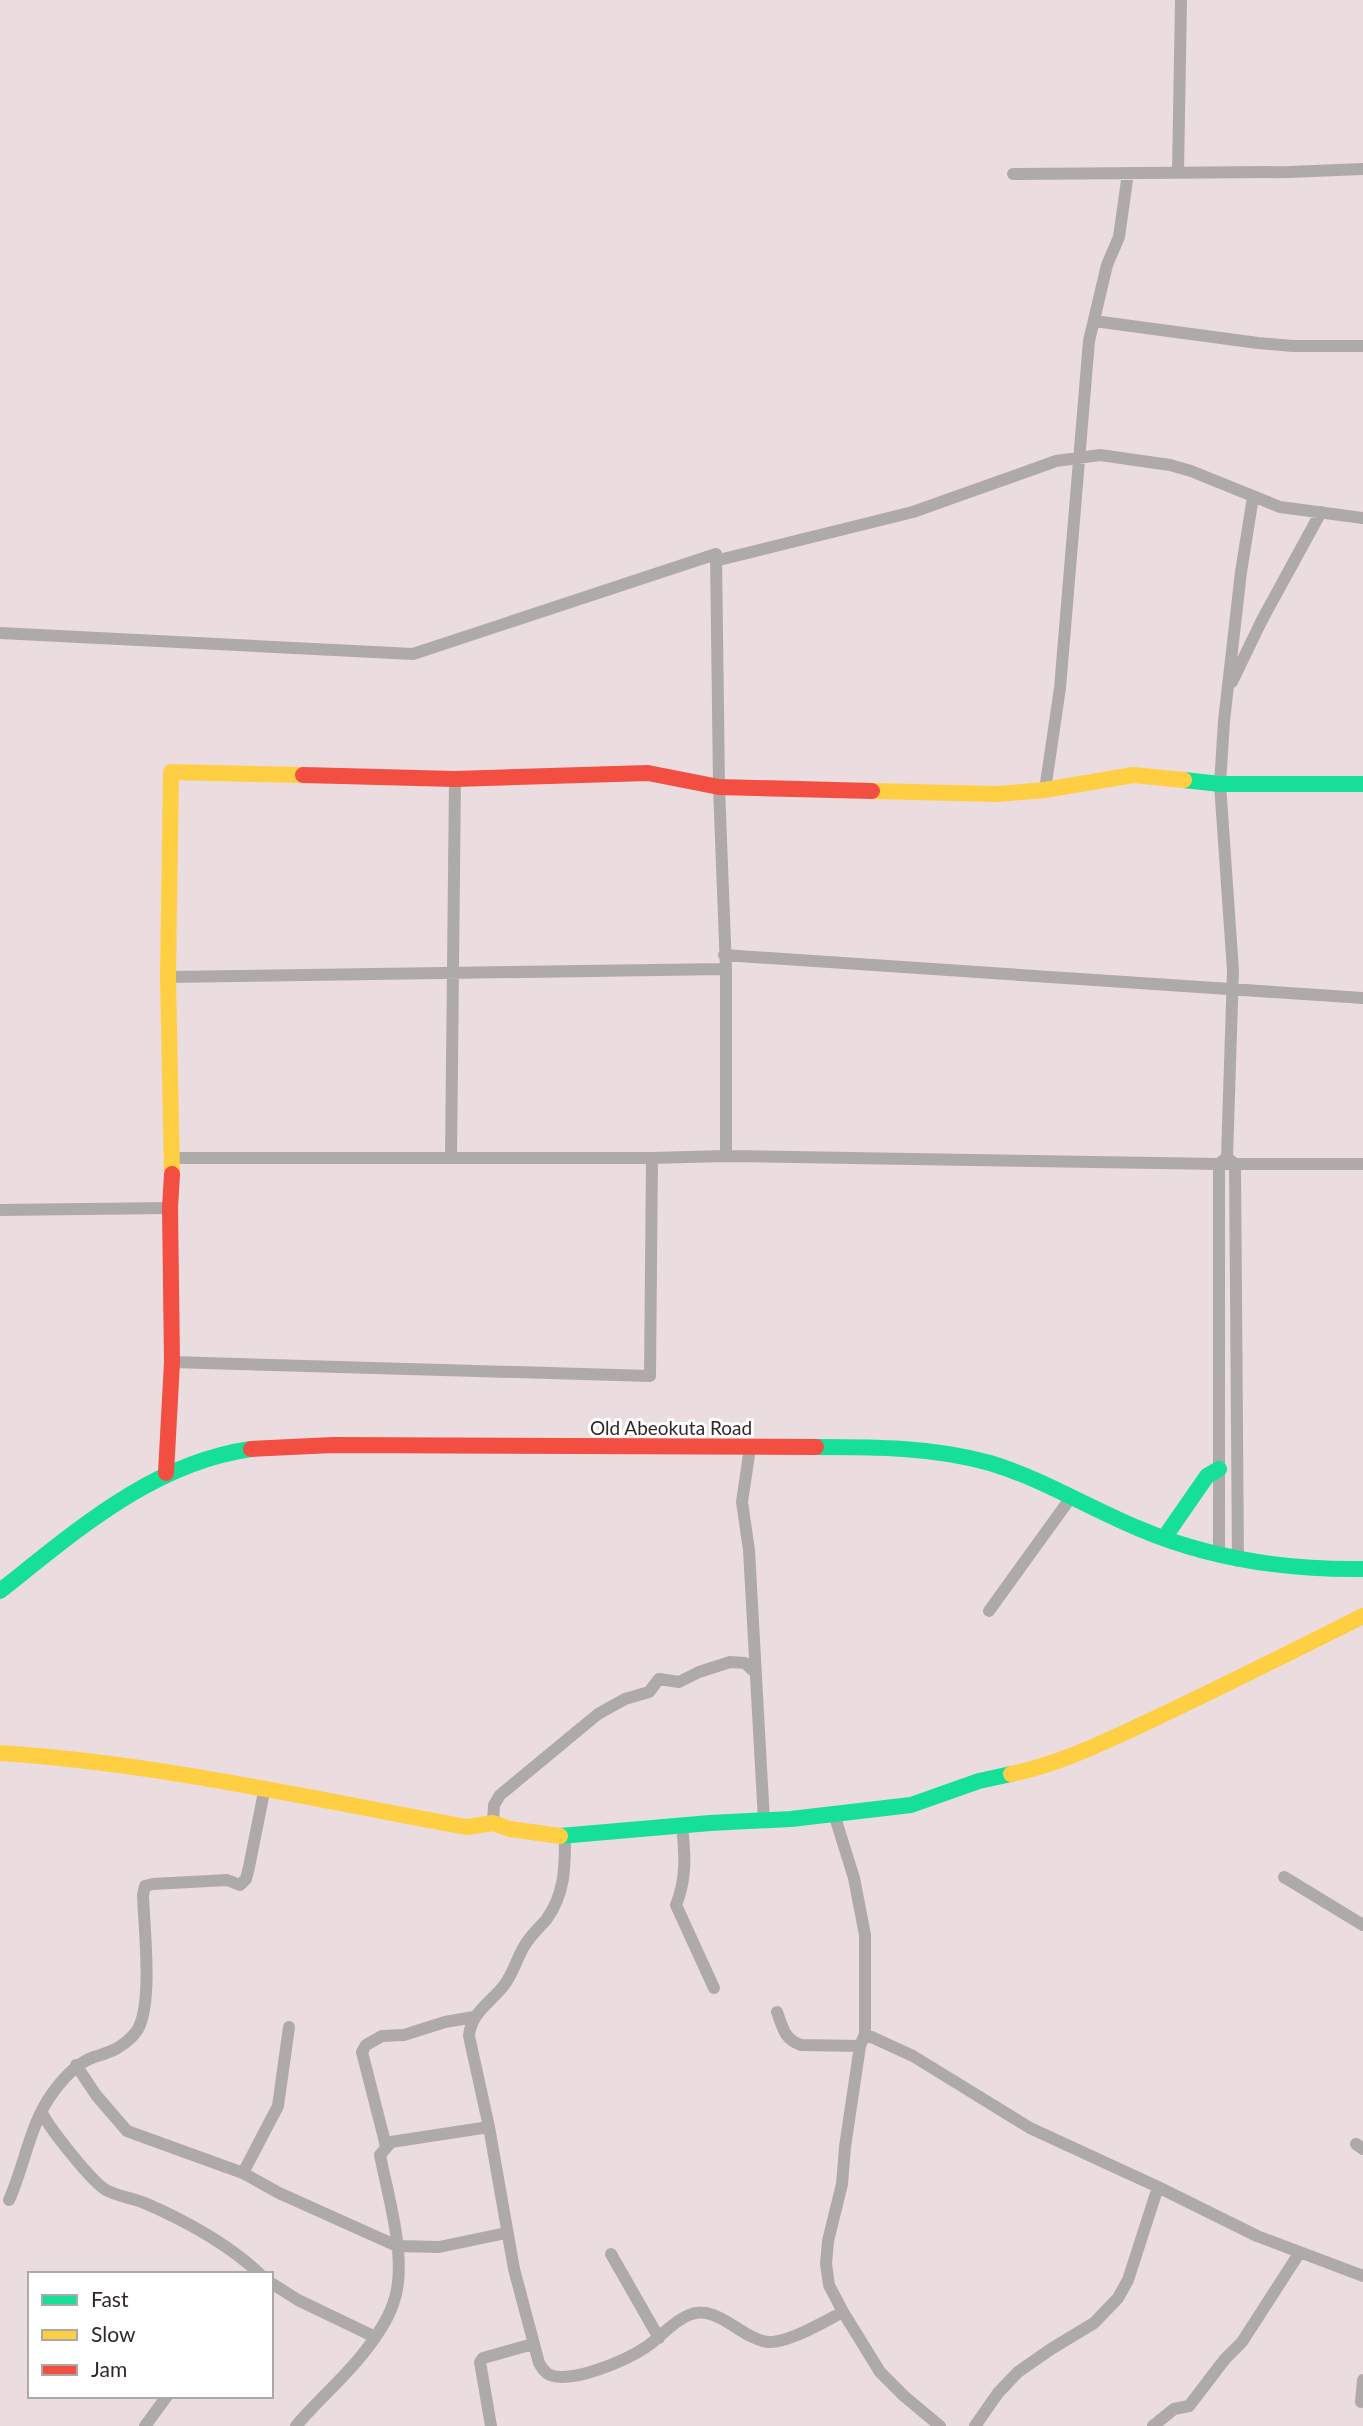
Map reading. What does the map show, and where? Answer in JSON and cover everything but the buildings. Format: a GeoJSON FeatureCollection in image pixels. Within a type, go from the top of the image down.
{"type":"FeatureCollection","features":[{"type":"Feature","properties":{"kind":"main road"},"geometry":{"type":"LineString","coordinates":[[166,1473],[172,1362],[170,1208],[173,1158],[168,977],[171,772],[455,779],[648,773],[719,787],[997,794],[1045,790],[1133,775],[1220,784],[1363,784]]}},
{"type":"Feature","properties":{"kind":"main road","name":"Old Abeokuta Road"},"geometry":{"type":"LineString","coordinates":[[0,1591],[110,1506],[166,1473],[227,1453],[275,1447],[334,1445],[876,1448],[948,1452],[991,1463],[1164,1538],[1238,1561],[1283,1568],[1363,1569]]}},
{"type":"Feature","properties":{"kind":"main road"},"geometry":{"type":"LineString","coordinates":[[1164,1538],[1206,1476],[1219,1469]]}},
{"type":"Feature","properties":{"kind":"main road"},"geometry":{"type":"LineString","coordinates":[[0,1753],[125,1765],[467,1827],[493,1823],[510,1829],[565,1837],[834,1814],[911,1805],[979,1781],[1031,1770],[1114,1737],[1195,1700],[1363,1616]]}},
{"type":"Feature","properties":{"kind":"street"},"geometry":{"type":"LineString","coordinates":[[1178,173],[1181,0]]}},
{"type":"Feature","properties":{"kind":"street"},"geometry":{"type":"LineString","coordinates":[[1013,174],[1363,169]]}},
{"type":"Feature","properties":{"kind":"street"},"geometry":{"type":"LineString","coordinates":[[1045,790],[1060,688],[1089,341],[1107,265],[1119,237],[1128,173]]}},
{"type":"Feature","properties":{"kind":"street"},"geometry":{"type":"LineString","coordinates":[[1094,321],[1258,343],[1363,346]]}},
{"type":"Feature","properties":{"kind":"street"},"geometry":{"type":"LineString","coordinates":[[716,554],[719,560],[914,512],[1056,461],[1078,456],[1100,455],[1170,465],[1225,483],[1280,507],[1363,518]]}},
{"type":"Feature","properties":{"kind":"street"},"geometry":{"type":"LineString","coordinates":[[1219,1555],[1219,1469],[1233,990],[1220,784],[1227,693],[1253,497]]}},
{"type":"Feature","properties":{"kind":"street"},"geometry":{"type":"LineString","coordinates":[[1227,693],[1262,620],[1321,512]]}},
{"type":"Feature","properties":{"kind":"street"},"geometry":{"type":"LineString","coordinates":[[0,633],[412,654],[716,554]]}},
{"type":"Feature","properties":{"kind":"street"},"geometry":{"type":"LineString","coordinates":[[716,554],[719,787],[726,969],[726,1156]]}},
{"type":"Feature","properties":{"kind":"street"},"geometry":{"type":"LineString","coordinates":[[451,1158],[455,779]]}},
{"type":"Feature","properties":{"kind":"street"},"geometry":{"type":"LineString","coordinates":[[724,955],[1363,998]]}},
{"type":"Feature","properties":{"kind":"street"},"geometry":{"type":"LineString","coordinates":[[168,977],[726,969]]}},
{"type":"Feature","properties":{"kind":"street"},"geometry":{"type":"LineString","coordinates":[[173,1158],[726,1156],[1363,1164]]}},
{"type":"Feature","properties":{"kind":"street"},"geometry":{"type":"LineString","coordinates":[[172,1362],[650,1376],[652,1158]]}},
{"type":"Feature","properties":{"kind":"street"},"geometry":{"type":"LineString","coordinates":[[1227,1162],[1238,1472],[1238,1561]]}},
{"type":"Feature","properties":{"kind":"street"},"geometry":{"type":"LineString","coordinates":[[0,1210],[170,1208]]}},
{"type":"Feature","properties":{"kind":"street"},"geometry":{"type":"LineString","coordinates":[[750,1448],[743,1502],[749,1550],[764,1821]]}},
{"type":"Feature","properties":{"kind":"street"},"geometry":{"type":"LineString","coordinates":[[1219,1469],[1238,1472]]}},
{"type":"Feature","properties":{"kind":"street"},"geometry":{"type":"LineString","coordinates":[[989,1611],[1072,1496]]}},
{"type":"Feature","properties":{"kind":"street"},"geometry":{"type":"LineString","coordinates":[[493,1823],[494,1805],[500,1795],[597,1714],[625,1699],[649,1692],[659,1679],[679,1682],[730,1662],[745,1663],[756,1673]]}},
{"type":"Feature","properties":{"kind":"street"},"geometry":{"type":"LineString","coordinates":[[9,2200],[21,2172],[26,2149],[52,2093],[76,2065],[116,2050],[130,2040],[139,2027],[144,2008],[146,1970],[143,1895],[145,1886],[227,1880],[240,1885],[246,1878],[249,1867],[264,1792]]}},
{"type":"Feature","properties":{"kind":"street"},"geometry":{"type":"LineString","coordinates":[[834,1814],[854,1878],[865,1935],[862,2040],[845,2147],[842,2185],[828,2241],[826,2264],[830,2286],[880,2372],[936,2425]]}},
{"type":"Feature","properties":{"kind":"street"},"geometry":{"type":"LineString","coordinates":[[682,1825],[685,1863],[683,1888],[676,1905],[714,1988]]}},
{"type":"Feature","properties":{"kind":"street"},"geometry":{"type":"LineString","coordinates":[[565,1837],[563,1889],[557,1902],[523,1948],[504,1986],[474,2017],[470,2026],[471,2046],[489,2127],[506,2233],[539,2363],[547,2374],[559,2377],[583,2374],[643,2349],[688,2315],[703,2312],[769,2342],[782,2341],[843,2312]]}},
{"type":"Feature","properties":{"kind":"street"},"geometry":{"type":"LineString","coordinates":[[1284,1877],[1363,1925]]}},
{"type":"Feature","properties":{"kind":"street"},"geometry":{"type":"LineString","coordinates":[[778,2012],[786,2037],[792,2042],[801,2045],[862,2040],[913,2056],[1030,2127],[1257,2236],[1363,2276]]}},
{"type":"Feature","properties":{"kind":"street"},"geometry":{"type":"LineString","coordinates":[[386,2146],[362,2052],[366,2045],[382,2036],[404,2035],[445,2022],[474,2017]]}},
{"type":"Feature","properties":{"kind":"street"},"geometry":{"type":"LineString","coordinates":[[243,2173],[278,2106],[289,2027]]}},
{"type":"Feature","properties":{"kind":"street"},"geometry":{"type":"LineString","coordinates":[[76,2065],[96,2095],[127,2131],[243,2173],[279,2193],[397,2246],[439,2247],[506,2233]]}},
{"type":"Feature","properties":{"kind":"street"},"geometry":{"type":"LineString","coordinates":[[42,2113],[50,2128],[105,2190],[142,2202],[202,2230],[258,2272]]}},
{"type":"Feature","properties":{"kind":"street"},"geometry":{"type":"LineString","coordinates":[[296,2426],[361,2357],[388,2316],[397,2292],[397,2246],[380,2155],[391,2142],[489,2127]]}},
{"type":"Feature","properties":{"kind":"street"},"geometry":{"type":"LineString","coordinates":[[975,2426],[998,2393],[1018,2372],[1094,2323],[1118,2298],[1128,2280],[1158,2187]]}},
{"type":"Feature","properties":{"kind":"street"},"geometry":{"type":"LineString","coordinates":[[1153,2426],[1174,2409],[1189,2406],[1225,2359],[1242,2342],[1300,2252]]}},
{"type":"Feature","properties":{"kind":"street"},"geometry":{"type":"LineString","coordinates":[[611,2253],[659,2338]]}},
{"type":"Feature","properties":{"kind":"street"},"geometry":{"type":"LineString","coordinates":[[273,2284],[298,2300],[375,2337]]}},
{"type":"Feature","properties":{"kind":"street"},"geometry":{"type":"LineString","coordinates":[[491,2426],[480,2362],[483,2358],[533,2344]]}},
{"type":"Feature","properties":{"kind":"street"},"geometry":{"type":"LineString","coordinates":[[1362,2402],[1363,2380]]}},
{"type":"Feature","properties":{"kind":"street"},"geometry":{"type":"LineString","coordinates":[[145,2426],[166,2398]]}},
{"type":"Feature","properties":{"kind":"traffic: fast"},"geometry":{"type":"LineString","coordinates":[[1184,780],[1220,784],[1363,784]]}},
{"type":"Feature","properties":{"kind":"traffic: fast"},"geometry":{"type":"LineString","coordinates":[[816,1447],[903,1449],[969,1458],[1029,1477],[1121,1521],[1194,1548],[1277,1565],[1363,1569]]}},
{"type":"Feature","properties":{"kind":"traffic: fast"},"geometry":{"type":"LineString","coordinates":[[0,1591],[87,1523],[148,1484],[215,1457],[251,1449]]}},
{"type":"Feature","properties":{"kind":"traffic: fast"},"geometry":{"type":"LineString","coordinates":[[1164,1538],[1207,1476],[1219,1469]]}},
{"type":"Feature","properties":{"kind":"traffic: fast"},"geometry":{"type":"LineString","coordinates":[[560,1836],[791,1819],[911,1805],[979,1781],[1011,1774]]}},
{"type":"Feature","properties":{"kind":"traffic: slow"},"geometry":{"type":"LineString","coordinates":[[172,1174],[168,977],[171,772],[303,775]]}},
{"type":"Feature","properties":{"kind":"traffic: slow"},"geometry":{"type":"LineString","coordinates":[[872,791],[997,794],[1045,790],[1133,775],[1184,780]]}},
{"type":"Feature","properties":{"kind":"traffic: slow"},"geometry":{"type":"LineString","coordinates":[[1011,1774],[1061,1760],[1110,1739],[1363,1616]]}},
{"type":"Feature","properties":{"kind":"traffic: slow"},"geometry":{"type":"LineString","coordinates":[[0,1753],[176,1773],[467,1827],[493,1823],[510,1829],[560,1836]]}},
{"type":"Feature","properties":{"kind":"traffic: jam"},"geometry":{"type":"LineString","coordinates":[[303,775],[455,779],[648,773],[719,787],[872,791]]}},
{"type":"Feature","properties":{"kind":"traffic: jam"},"geometry":{"type":"LineString","coordinates":[[166,1473],[172,1362],[172,1174]]}},
{"type":"Feature","properties":{"kind":"traffic: jam"},"geometry":{"type":"LineString","coordinates":[[251,1449],[333,1445],[816,1447]]}}]}
